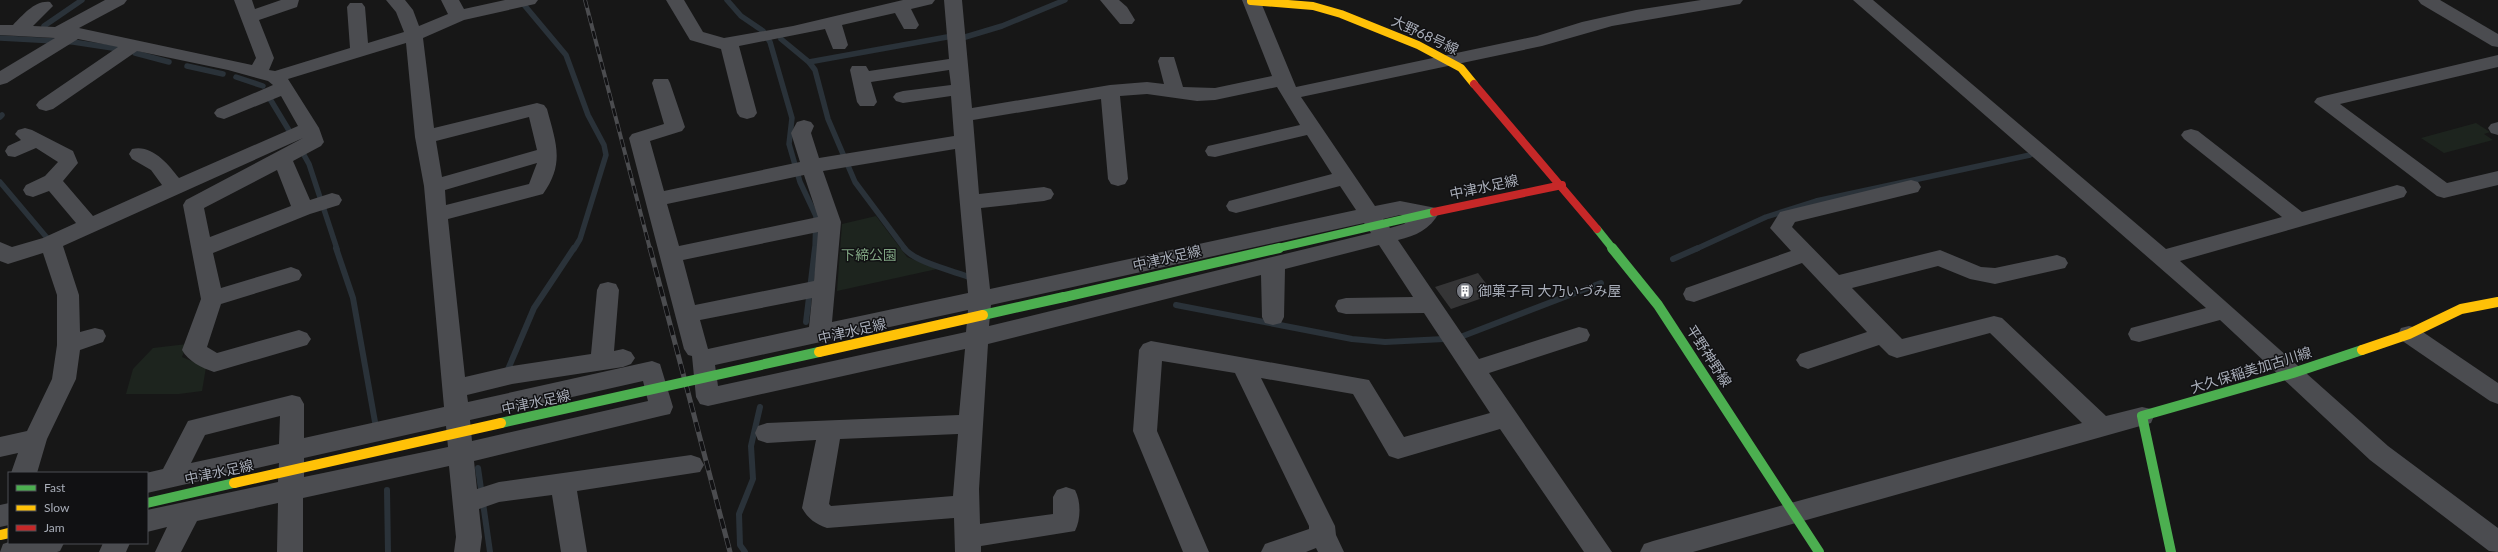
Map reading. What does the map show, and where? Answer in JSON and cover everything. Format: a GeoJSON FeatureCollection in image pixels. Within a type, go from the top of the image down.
{"type":"FeatureCollection","features":[{"type":"Feature","properties":{"kind":"street"},"geometry":{"type":"LineString","coordinates":[[0,79],[65,37],[118,0]]}},
{"type":"Feature","properties":{"kind":"street"},"geometry":{"type":"LineString","coordinates":[[243,0],[264,58],[264,64],[257,72]]}},
{"type":"Feature","properties":{"kind":"street"},"geometry":{"type":"LineString","coordinates":[[250,17],[291,3],[290,0]]}},
{"type":"Feature","properties":{"kind":"street"},"geometry":{"type":"LineString","coordinates":[[395,0],[404,10],[414,35],[426,137],[434,186],[460,454],[468,502],[469,537],[467,552]]}},
{"type":"Feature","properties":{"kind":"street"},"geometry":{"type":"LineString","coordinates":[[450,0],[458,16]]}},
{"type":"Feature","properties":{"kind":"street"},"geometry":{"type":"LineString","coordinates":[[675,0],[696,36],[708,41],[729,42],[832,22],[913,2],[910,24]]}},
{"type":"Feature","properties":{"kind":"street"},"geometry":{"type":"LineString","coordinates":[[953,0],[969,202],[980,298],[971,424],[967,506],[968,544],[1066,523],[1066,498]]}},
{"type":"Feature","properties":{"kind":"street"},"geometry":{"type":"LineString","coordinates":[[1109,0],[1121,11],[1126,20]]}},
{"type":"Feature","properties":{"kind":"street"},"geometry":{"type":"LineString","coordinates":[[1251,0],[1286,87],[1345,178],[1506,418],[1599,552]]}},
{"type":"Feature","properties":{"kind":"street","name":"大野68号線"},"geometry":{"type":"LineString","coordinates":[[1251,0],[1313,6],[1379,29],[1450,61],[1461,68],[1524,144],[1562,185]]}},
{"type":"Feature","properties":{"kind":"street"},"geometry":{"type":"LineString","coordinates":[[962,116],[1110,91],[1147,88],[1197,95],[1286,87],[1450,61],[1542,41],[1568,31],[1664,11],[1734,0]]}},
{"type":"Feature","properties":{"kind":"street"},"geometry":{"type":"LineString","coordinates":[[1862,0],[2224,311],[2379,453],[2498,543]]}},
{"type":"Feature","properties":{"kind":"street"},"geometry":{"type":"LineString","coordinates":[[2427,0],[2498,42]]}},
{"type":"Feature","properties":{"kind":"street"},"geometry":{"type":"LineString","coordinates":[[224,113],[258,98],[280,84],[360,52],[414,35],[458,16],[526,1]]}},
{"type":"Feature","properties":{"kind":"street"},"geometry":{"type":"LineString","coordinates":[[8,30],[44,6]]}},
{"type":"Feature","properties":{"kind":"street"},"geometry":{"type":"LineString","coordinates":[[356,7],[360,52]]}},
{"type":"Feature","properties":{"kind":"street"},"geometry":{"type":"LineString","coordinates":[[832,22],[839,45]]}},
{"type":"Feature","properties":{"kind":"street"},"geometry":{"type":"LineString","coordinates":[[8,30],[134,45],[257,72],[280,84],[312,135],[277,152],[193,205],[212,298],[194,350],[214,364],[299,339]]}},
{"type":"Feature","properties":{"kind":"street"},"geometry":{"type":"LineString","coordinates":[[729,42],[738,103]]}},
{"type":"Feature","properties":{"kind":"street"},"geometry":{"type":"LineString","coordinates":[[50,99],[134,45]]}},
{"type":"Feature","properties":{"kind":"street"},"geometry":{"type":"LineString","coordinates":[[1167,61],[1175,92]]}},
{"type":"Feature","properties":{"kind":"street"},"geometry":{"type":"LineString","coordinates":[[2498,61],[2324,102],[2444,191],[2498,178]]}},
{"type":"Feature","properties":{"kind":"street"},"geometry":{"type":"LineString","coordinates":[[867,102],[860,74],[958,63]]}},
{"type":"Feature","properties":{"kind":"street"},"geometry":{"type":"LineString","coordinates":[[661,83],[675,127],[639,138],[696,348]]}},
{"type":"Feature","properties":{"kind":"street"},"geometry":{"type":"LineString","coordinates":[[903,97],[960,89]]}},
{"type":"Feature","properties":{"kind":"street"},"geometry":{"type":"LineString","coordinates":[[1110,91],[1108,158],[1118,179]]}},
{"type":"Feature","properties":{"kind":"street"},"geometry":{"type":"LineString","coordinates":[[426,137],[537,109],[548,153],[544,180],[536,189],[436,216]]}},
{"type":"Feature","properties":{"kind":"street"},"geometry":{"type":"LineString","coordinates":[[804,126],[801,133],[802,170],[820,224],[825,287],[820,331]]}},
{"type":"Feature","properties":{"kind":"street"},"geometry":{"type":"LineString","coordinates":[[1215,151],[1312,128]]}},
{"type":"Feature","properties":{"kind":"street"},"geometry":{"type":"LineString","coordinates":[[2191,135],[2298,219]]}},
{"type":"Feature","properties":{"kind":"street"},"geometry":{"type":"LineString","coordinates":[[15,151],[31,137],[66,156],[68,163],[52,181],[33,190]]}},
{"type":"Feature","properties":{"kind":"street"},"geometry":{"type":"LineString","coordinates":[[656,199],[845,160],[964,141]]}},
{"type":"Feature","properties":{"kind":"street"},"geometry":{"type":"LineString","coordinates":[[0,249],[8,256],[51,244],[175,188],[277,152]]}},
{"type":"Feature","properties":{"kind":"street"},"geometry":{"type":"LineString","coordinates":[[277,152],[303,209]]}},
{"type":"Feature","properties":{"kind":"street"},"geometry":{"type":"LineString","coordinates":[[434,186],[548,153]]}},
{"type":"Feature","properties":{"kind":"street"},"geometry":{"type":"LineString","coordinates":[[139,154],[158,165],[175,188]]}},
{"type":"Feature","properties":{"kind":"street"},"geometry":{"type":"LineString","coordinates":[[1236,206],[1345,178]]}},
{"type":"Feature","properties":{"kind":"street"},"geometry":{"type":"LineString","coordinates":[[52,181],[90,226]]}},
{"type":"Feature","properties":{"kind":"street","name":"中津水足線"},"geometry":{"type":"LineString","coordinates":[[1429,212],[1562,185]]}},
{"type":"Feature","properties":{"kind":"street","name":"平野神野線"},"geometry":{"type":"LineString","coordinates":[[1562,185],[1658,305],[1819,552]]}},
{"type":"Feature","properties":{"kind":"street"},"geometry":{"type":"LineString","coordinates":[[1911,187],[1787,217],[1780,228],[1897,349],[1994,324],[2102,427]]}},
{"type":"Feature","properties":{"kind":"street"},"geometry":{"type":"LineString","coordinates":[[2163,258],[2397,192]]}},
{"type":"Feature","properties":{"kind":"street"},"geometry":{"type":"LineString","coordinates":[[969,202],[1044,194]]}},
{"type":"Feature","properties":{"kind":"street"},"geometry":{"type":"LineString","coordinates":[[202,249],[303,209],[332,200]]}},
{"type":"Feature","properties":{"kind":"street"},"geometry":{"type":"LineString","coordinates":[[1377,225],[1274,265],[977,338],[708,397],[702,358],[820,331],[980,298],[1377,225],[1411,230],[1429,212]]}},
{"type":"Feature","properties":{"kind":"street"},"geometry":{"type":"LineString","coordinates":[[670,255],[820,224]]}},
{"type":"Feature","properties":{"kind":"street","name":"中津水足線"},"geometry":{"type":"LineString","coordinates":[[148,503],[1377,225]]}},
{"type":"Feature","properties":{"kind":"street"},"geometry":{"type":"LineString","coordinates":[[24,472],[35,439],[64,379],[69,345],[68,295],[51,244]]}},
{"type":"Feature","properties":{"kind":"street"},"geometry":{"type":"LineString","coordinates":[[1694,294],[1806,254]]}},
{"type":"Feature","properties":{"kind":"street"},"geometry":{"type":"LineString","coordinates":[[1835,284],[1940,258],[1978,274],[1995,276],[2056,263]]}},
{"type":"Feature","properties":{"kind":"street"},"geometry":{"type":"LineString","coordinates":[[1273,317],[1272,274],[1274,265]]}},
{"type":"Feature","properties":{"kind":"street"},"geometry":{"type":"LineString","coordinates":[[212,298],[291,276]]}},
{"type":"Feature","properties":{"kind":"street"},"geometry":{"type":"LineString","coordinates":[[686,315],[825,287]]}},
{"type":"Feature","properties":{"kind":"street","name":"大久保稲美加古川線"},"geometry":{"type":"LineString","coordinates":[[2142,416],[2293,373],[2409,334],[2462,308],[2498,302]]}},
{"type":"Feature","properties":{"kind":"street"},"geometry":{"type":"LineString","coordinates":[[454,389],[504,377],[613,359],[601,303]]}},
{"type":"Feature","properties":{"kind":"street"},"geometry":{"type":"LineString","coordinates":[[1346,306],[1430,305]]}},
{"type":"Feature","properties":{"kind":"street"},"geometry":{"type":"LineString","coordinates":[[2139,334],[2224,311]]}},
{"type":"Feature","properties":{"kind":"street"},"geometry":{"type":"LineString","coordinates":[[2409,334],[2498,395]]}},
{"type":"Feature","properties":{"kind":"street"},"geometry":{"type":"LineString","coordinates":[[1474,369],[1559,351],[1580,335]]}},
{"type":"Feature","properties":{"kind":"street"},"geometry":{"type":"LineString","coordinates":[[1808,360],[1883,335]]}},
{"type":"Feature","properties":{"kind":"street"},"geometry":{"type":"LineString","coordinates":[[69,345],[95,336]]}},
{"type":"Feature","properties":{"kind":"street"},"geometry":{"type":"LineString","coordinates":[[1196,552],[1145,431],[1151,350],[1361,386],[1398,449],[1506,418]]}},
{"type":"Feature","properties":{"kind":"street"},"geometry":{"type":"LineString","coordinates":[[1242,366],[1322,526],[1327,544],[1274,552]]}},
{"type":"Feature","properties":{"kind":"street"},"geometry":{"type":"LineString","coordinates":[[148,483],[652,370],[661,407],[460,454],[292,488],[148,521]]}},
{"type":"Feature","properties":{"kind":"street"},"geometry":{"type":"LineString","coordinates":[[171,478],[197,428],[292,404],[290,552]]}},
{"type":"Feature","properties":{"kind":"street"},"geometry":{"type":"LineString","coordinates":[[1653,552],[2142,416],[2171,552]]}},
{"type":"Feature","properties":{"kind":"street"},"geometry":{"type":"LineString","coordinates":[[767,433],[971,424]]}},
{"type":"Feature","properties":{"kind":"street"},"geometry":{"type":"LineString","coordinates":[[830,430],[815,508],[827,517],[967,506]]}},
{"type":"Feature","properties":{"kind":"street"},"geometry":{"type":"LineString","coordinates":[[0,447],[35,439]]}},
{"type":"Feature","properties":{"kind":"street"},"geometry":{"type":"LineString","coordinates":[[468,502],[499,492],[690,465]]}},
{"type":"Feature","properties":{"kind":"street"},"geometry":{"type":"LineString","coordinates":[[563,483],[574,552]]}},
{"type":"Feature","properties":{"kind":"street"},"geometry":{"type":"LineString","coordinates":[[168,552],[189,511]]}},
{"type":"Feature","properties":{"kind":"street"},"geometry":{"type":"LineString","coordinates":[[12,552],[47,544]]}},
{"type":"Feature","properties":{"kind":"green space"},"geometry":{"type":"Polygon","coordinates":[[[2476,123],[2490,132],[2484,134],[2493,140],[2444,153],[2421,138],[2476,123]]]}},
{"type":"Feature","properties":{"kind":"green space","name":"下締公園"},"geometry":{"type":"Polygon","coordinates":[[[876,216],[907,257],[937,269],[837,291],[842,224],[876,216]]]}},
{"type":"Feature","properties":{"kind":"green space"},"geometry":{"type":"Polygon","coordinates":[[[187,344],[182,357],[206,367],[202,391],[179,394],[126,394],[133,369],[153,348],[187,344]]]}},
{"type":"Feature","properties":{"kind":"building","name":"御菓子司 大乃いづみ屋"},"geometry":{"type":"Polygon","coordinates":[[[1478,273],[1494,294],[1451,309],[1435,287],[1478,273]]]}},
{"type":"Feature","properties":{"kind":"waterway"},"geometry":{"type":"LineString","coordinates":[[44,26],[82,0]]}},
{"type":"Feature","properties":{"kind":"waterway"},"geometry":{"type":"LineString","coordinates":[[520,0],[566,55],[588,115],[604,145],[606,155],[580,239],[574,249]]}},
{"type":"Feature","properties":{"kind":"waterway"},"geometry":{"type":"LineString","coordinates":[[727,0],[741,16],[763,31],[770,42],[792,118],[789,144],[800,182],[816,216],[815,249]]}},
{"type":"Feature","properties":{"kind":"waterway"},"geometry":{"type":"LineString","coordinates":[[962,38],[1002,26],[1065,0]]}},
{"type":"Feature","properties":{"kind":"waterway"},"geometry":{"type":"LineString","coordinates":[[809,62],[947,37]]}},
{"type":"Feature","properties":{"kind":"waterway"},"geometry":{"type":"LineString","coordinates":[[0,38],[73,42],[119,49]]}},
{"type":"Feature","properties":{"kind":"waterway"},"geometry":{"type":"LineString","coordinates":[[781,39],[809,62]]}},
{"type":"Feature","properties":{"kind":"waterway"},"geometry":{"type":"LineString","coordinates":[[135,53],[169,62]]}},
{"type":"Feature","properties":{"kind":"waterway"},"geometry":{"type":"LineString","coordinates":[[809,62],[815,70],[828,119],[855,182],[905,249]]}},
{"type":"Feature","properties":{"kind":"waterway"},"geometry":{"type":"LineString","coordinates":[[187,66],[223,74]]}},
{"type":"Feature","properties":{"kind":"waterway"},"geometry":{"type":"LineString","coordinates":[[236,77],[263,86]]}},
{"type":"Feature","properties":{"kind":"waterway"},"geometry":{"type":"LineString","coordinates":[[270,99],[293,137]]}},
{"type":"Feature","properties":{"kind":"waterway"},"geometry":{"type":"LineString","coordinates":[[300,148],[309,164],[337,249]]}},
{"type":"Feature","properties":{"kind":"waterway"},"geometry":{"type":"LineString","coordinates":[[1696,249],[1766,217],[1816,201],[2030,155]]}},
{"type":"Feature","properties":{"kind":"waterway"},"geometry":{"type":"LineString","coordinates":[[0,182],[48,239]]}},
{"type":"Feature","properties":{"kind":"waterway"},"geometry":{"type":"LineString","coordinates":[[336,248],[353,298],[375,422]]}},
{"type":"Feature","properties":{"kind":"waterway"},"geometry":{"type":"LineString","coordinates":[[506,374],[534,308],[574,248]]}},
{"type":"Feature","properties":{"kind":"waterway"},"geometry":{"type":"LineString","coordinates":[[806,322],[815,248]]}},
{"type":"Feature","properties":{"kind":"waterway"},"geometry":{"type":"LineString","coordinates":[[1673,259],[1698,248]]}},
{"type":"Feature","properties":{"kind":"waterway"},"geometry":{"type":"LineString","coordinates":[[905,249],[917,258],[926,262],[972,278]]}},
{"type":"Feature","properties":{"kind":"waterway"},"geometry":{"type":"LineString","coordinates":[[1463,336],[1601,283]]}},
{"type":"Feature","properties":{"kind":"waterway"},"geometry":{"type":"LineString","coordinates":[[1176,305],[1352,339],[1385,342],[1444,339]]}},
{"type":"Feature","properties":{"kind":"waterway"},"geometry":{"type":"LineString","coordinates":[[745,552],[740,545],[739,514],[753,479],[751,446],[760,407]]}},
{"type":"Feature","properties":{"kind":"waterway"},"geometry":{"type":"LineString","coordinates":[[478,468],[490,552]]}},
{"type":"Feature","properties":{"kind":"waterway"},"geometry":{"type":"LineString","coordinates":[[387,490],[388,552]]}},
{"type":"Feature","properties":{"kind":"railway"},"geometry":{"type":"LineString","coordinates":[[585,0],[650,249]]}},
{"type":"Feature","properties":{"kind":"railway"},"geometry":{"type":"LineString","coordinates":[[650,248],[730,552]]}},
{"type":"Feature","properties":{"kind":"traffic: fast"},"geometry":{"type":"LineString","coordinates":[[1064,297],[1434,212]]}},
{"type":"Feature","properties":{"kind":"traffic: fast"},"geometry":{"type":"LineString","coordinates":[[1597,229],[1658,305],[1819,552]]}},
{"type":"Feature","properties":{"kind":"traffic: fast"},"geometry":{"type":"LineString","coordinates":[[983,315],[1064,297]]}},
{"type":"Feature","properties":{"kind":"traffic: fast"},"geometry":{"type":"LineString","coordinates":[[2171,552],[2142,416],[2293,373],[2362,350]]}},
{"type":"Feature","properties":{"kind":"traffic: fast"},"geometry":{"type":"LineString","coordinates":[[501,423],[819,352]]}},
{"type":"Feature","properties":{"kind":"traffic: fast"},"geometry":{"type":"LineString","coordinates":[[148,503],[234,483]]}},
{"type":"Feature","properties":{"kind":"traffic: slow"},"geometry":{"type":"LineString","coordinates":[[1251,1],[1313,6],[1341,14],[1418,45],[1461,68],[1474,84]]}},
{"type":"Feature","properties":{"kind":"traffic: slow"},"geometry":{"type":"LineString","coordinates":[[2362,350],[2409,334],[2461,309],[2498,302]]}},
{"type":"Feature","properties":{"kind":"traffic: slow"},"geometry":{"type":"LineString","coordinates":[[819,352],[983,315]]}},
{"type":"Feature","properties":{"kind":"traffic: slow"},"geometry":{"type":"LineString","coordinates":[[234,483],[501,423]]}},
{"type":"Feature","properties":{"kind":"traffic: slow"},"geometry":{"type":"LineString","coordinates":[[0,535],[8,533]]}},
{"type":"Feature","properties":{"kind":"traffic: jam"},"geometry":{"type":"LineString","coordinates":[[1474,84],[1597,229]]}},
{"type":"Feature","properties":{"kind":"traffic: jam"},"geometry":{"type":"LineString","coordinates":[[1434,212],[1562,185]]}},
{"type":"Feature","properties":{"kind":"place","name":"御菓子司 大乃いづみ屋"},"geometry":{"type":"Point","coordinates":[1465,291]}}]}
